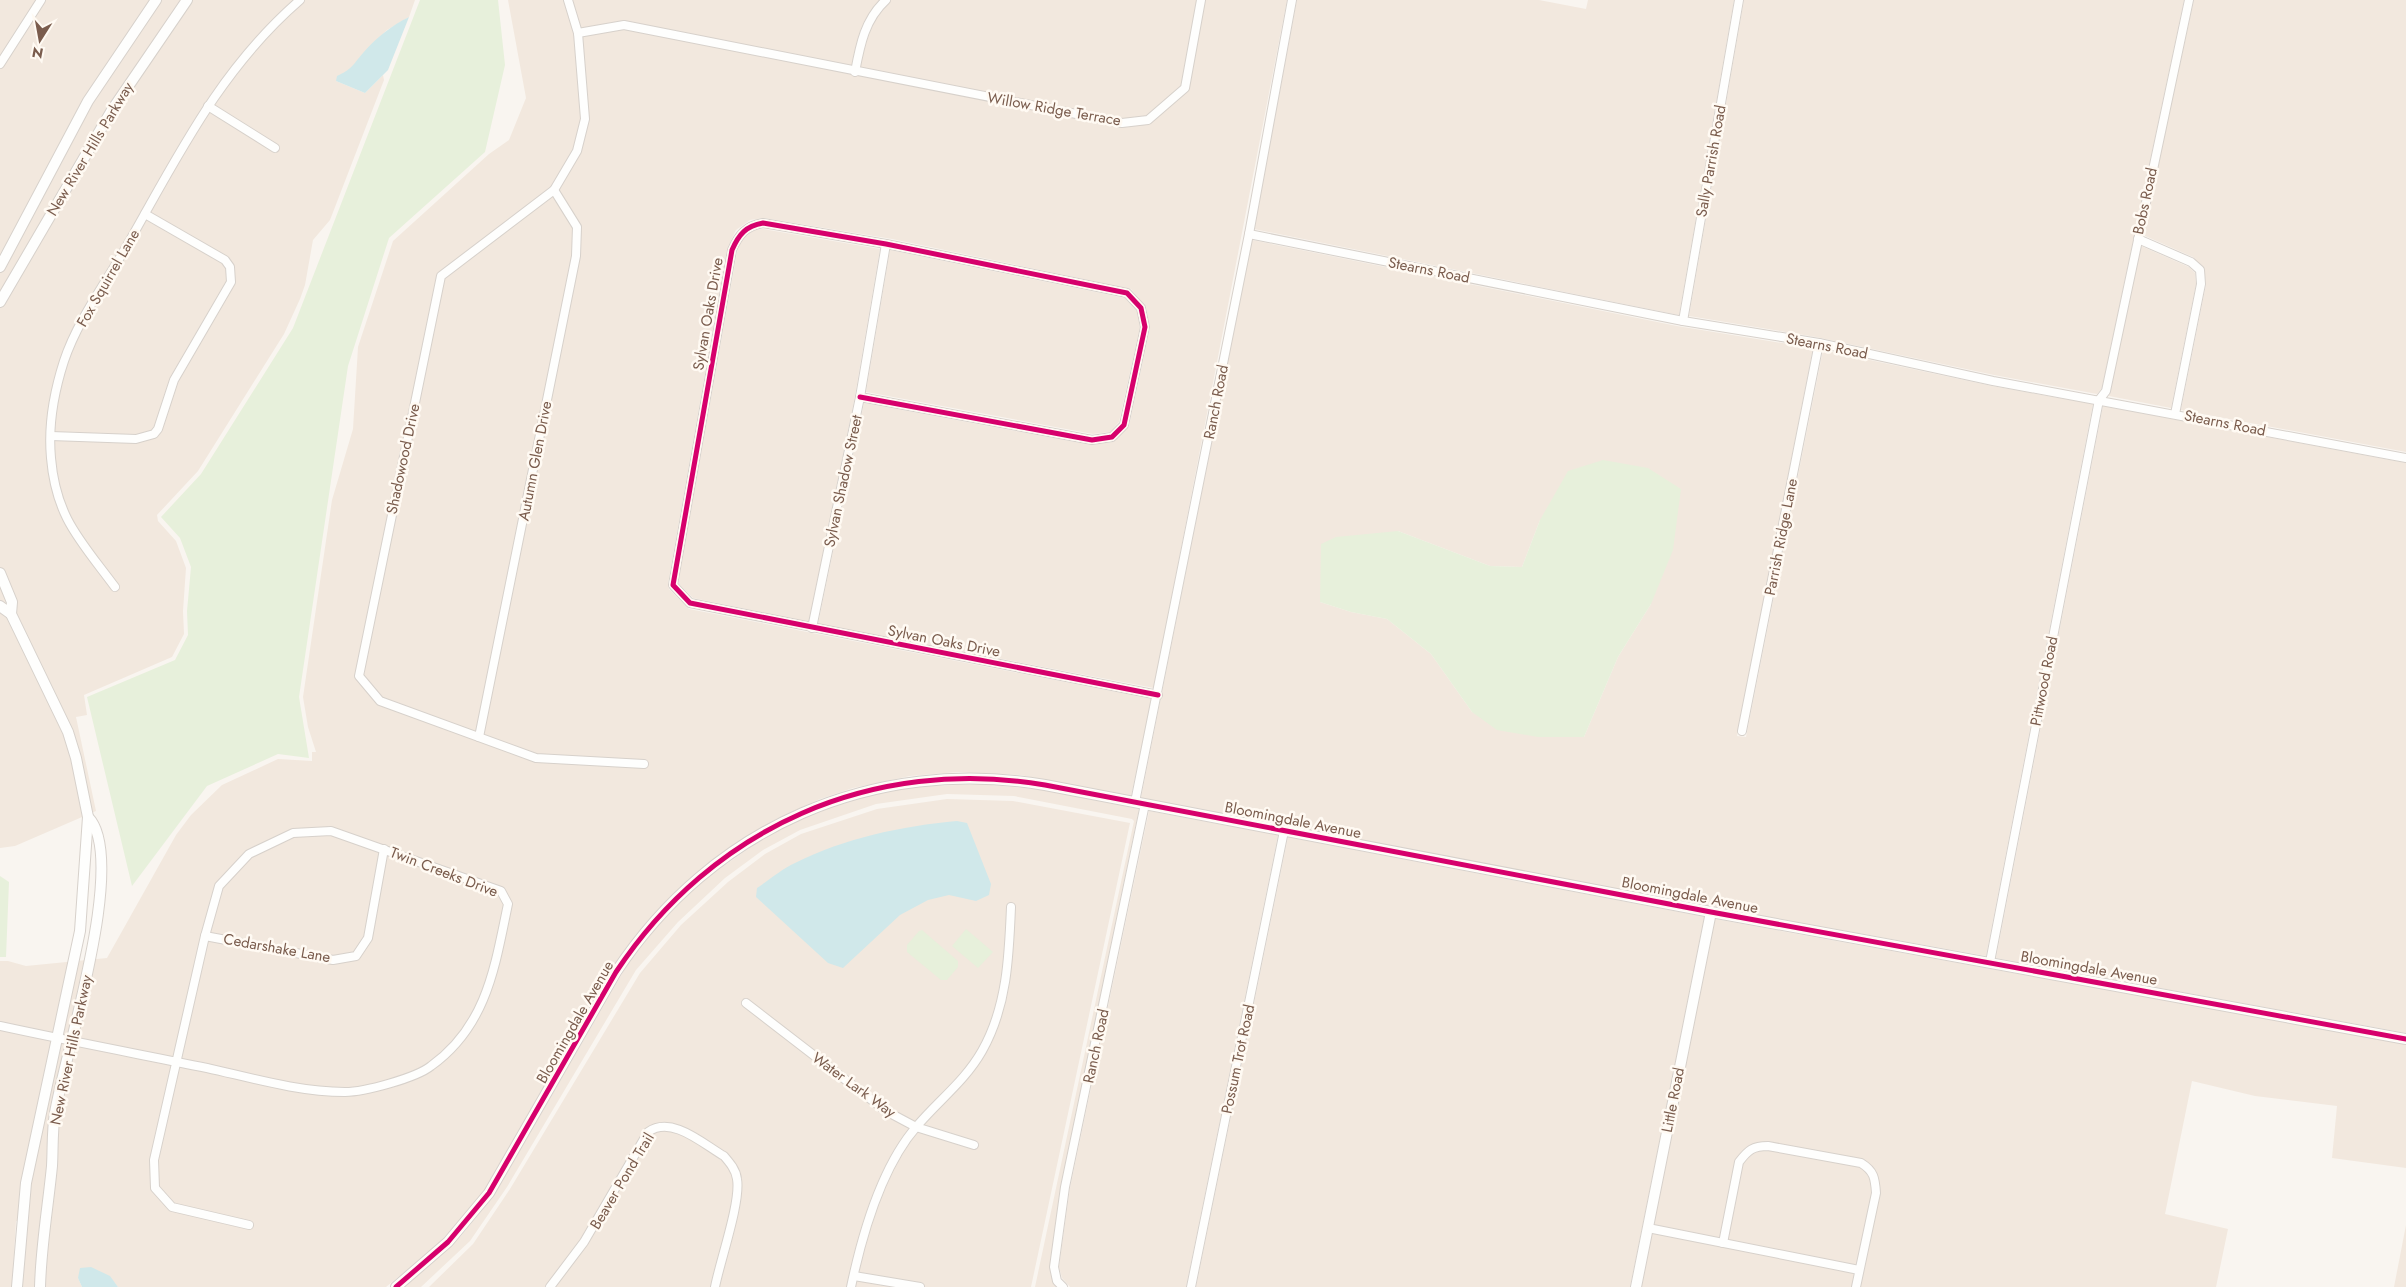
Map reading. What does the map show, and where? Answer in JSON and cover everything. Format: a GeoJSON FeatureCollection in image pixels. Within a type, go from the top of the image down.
{"type":"FeatureCollection","features":[{"type":"Feature","properties":{"kind":"street"},"geometry":{"type":"LineString","coordinates":[[0,64],[41,0]]}},
{"type":"Feature","properties":{"kind":"street","name":"New River Hills Parkway"},"geometry":{"type":"LineString","coordinates":[[0,268],[88,101],[156,0]]}},
{"type":"Feature","properties":{"kind":"street","name":"Fox Squirrel Lane"},"geometry":{"type":"LineString","coordinates":[[115,587],[66,520],[60,508],[54,484],[50,436],[53,409],[64,359],[74,338],[208,106],[226,79],[250,49],[276,21],[300,0]]}},
{"type":"Feature","properties":{"kind":"street","name":"Shadowood Drive"},"geometry":{"type":"LineString","coordinates":[[568,0],[578,32],[585,119],[577,151],[554,190],[441,276],[359,676],[380,701],[536,758],[644,764]]}},
{"type":"Feature","properties":{"kind":"street"},"geometry":{"type":"LineString","coordinates":[[855,72],[862,40],[872,15],[886,0]]}},
{"type":"Feature","properties":{"kind":"street","name":"Willow Ridge Terrace"},"geometry":{"type":"LineString","coordinates":[[578,32],[624,25],[855,72],[1122,123],[1148,120],[1184,88],[1201,0]]}},
{"type":"Feature","properties":{"kind":"street","name":"Ranch Road"},"geometry":{"type":"LineString","coordinates":[[1063,1287],[1057,1281],[1054,1267],[1065,1187],[1140,803],[1158,695],[1292,0]]}},
{"type":"Feature","properties":{"kind":"street","name":"Sally Parrish Road"},"geometry":{"type":"LineString","coordinates":[[1683,321],[1739,0]]}},
{"type":"Feature","properties":{"kind":"street","name":"Bobs Road"},"geometry":{"type":"LineString","coordinates":[[2099,400],[2106,391],[2189,0]]}},
{"type":"Feature","properties":{"kind":"street","name":"New River Hills Parkway"},"geometry":{"type":"LineString","coordinates":[[0,302],[112,110],[183,1]]}},
{"type":"Feature","properties":{"kind":"street"},"geometry":{"type":"LineString","coordinates":[[208,106],[275,148]]}},
{"type":"Feature","properties":{"kind":"street","name":"Autumn Glen Drive"},"geometry":{"type":"LineString","coordinates":[[479,737],[576,256],[577,227],[554,190]]}},
{"type":"Feature","properties":{"kind":"street"},"geometry":{"type":"LineString","coordinates":[[50,436],[136,439],[154,434],[160,424],[174,380],[231,282],[230,267],[225,260],[145,214]]}},
{"type":"Feature","properties":{"kind":"street","name":"Sylvan Oaks Drive"},"geometry":{"type":"LineString","coordinates":[[860,397],[1092,440],[1112,437],[1124,425],[1145,327],[1141,308],[1127,293],[886,244],[763,223],[752,225],[738,235],[732,250],[673,585],[690,603],[1158,695]]}},
{"type":"Feature","properties":{"kind":"street","name":"Stearns Road"},"geometry":{"type":"LineString","coordinates":[[1248,234],[1683,321],[1819,343],[1993,381],[2406,458]]}},
{"type":"Feature","properties":{"kind":"street"},"geometry":{"type":"LineString","coordinates":[[2138,238],[2192,262],[2200,270],[2201,284],[2175,414]]}},
{"type":"Feature","properties":{"kind":"street","name":"Sylvan Shadow Street"},"geometry":{"type":"LineString","coordinates":[[812,628],[860,397],[886,244]]}},
{"type":"Feature","properties":{"kind":"street","name":"Parrish Ridge Lane"},"geometry":{"type":"LineString","coordinates":[[1742,731],[1819,343]]}},
{"type":"Feature","properties":{"kind":"street","name":"Pittwood Road"},"geometry":{"type":"LineString","coordinates":[[1990,962],[2099,400]]}},
{"type":"Feature","properties":{"kind":"street","name":"New River Hills Parkway"},"geometry":{"type":"LineString","coordinates":[[0,574],[12,602],[11,614]]}},
{"type":"Feature","properties":{"kind":"street","name":"New River Hills Parkway"},"geometry":{"type":"LineString","coordinates":[[0,606],[11,614],[68,732],[76,758],[88,817],[80,931],[26,1183],[17,1287]]}},
{"type":"Feature","properties":{"kind":"street","name":"Bloomingdale Avenue"},"geometry":{"type":"LineString","coordinates":[[396,1287],[448,1242],[489,1193],[524,1136],[616,972],[640,939],[679,895],[735,850],[770,828],[822,805],[870,790],[922,780],[970,778],[1007,780],[1140,803],[1711,912],[2406,1039]]}},
{"type":"Feature","properties":{"kind":"street","name":"New River Hills Parkway"},"geometry":{"type":"LineString","coordinates":[[40,1287],[54,1116],[92,950],[99,904],[101,878],[99,845],[95,828],[88,817]]}},
{"type":"Feature","properties":{"kind":"street","name":"Twin Creeks Drive"},"geometry":{"type":"LineString","coordinates":[[0,1026],[71,1042],[176,1062],[317,1091],[348,1092],[391,1083],[430,1067],[454,1046],[478,1012],[492,980],[508,904],[501,891],[331,831],[293,833],[249,854],[219,886],[205,936],[176,1062],[154,1160],[155,1188],[172,1207],[249,1225]]}},
{"type":"Feature","properties":{"kind":"street","name":"Possum Trot Road"},"geometry":{"type":"LineString","coordinates":[[1190,1287],[1284,831]]}},
{"type":"Feature","properties":{"kind":"street","name":"Cedarshake Lane"},"geometry":{"type":"LineString","coordinates":[[205,936],[333,960],[356,956],[368,938],[384,849]]}},
{"type":"Feature","properties":{"kind":"street"},"geometry":{"type":"LineString","coordinates":[[851,1287],[868,1222],[883,1183],[916,1126],[957,1086],[982,1052],[997,1019],[1005,990],[1010,957],[1011,908]]}},
{"type":"Feature","properties":{"kind":"street","name":"Little Road"},"geometry":{"type":"LineString","coordinates":[[1636,1287],[1711,912]]}},
{"type":"Feature","properties":{"kind":"street","name":"Water Lark Way"},"geometry":{"type":"LineString","coordinates":[[746,1003],[886,1111],[916,1126],[974,1145]]}},
{"type":"Feature","properties":{"kind":"street","name":"Beaver Pond Trail"},"geometry":{"type":"LineString","coordinates":[[550,1287],[584,1242],[643,1139],[654,1128],[661,1126],[675,1128],[724,1156],[730,1163],[737,1178],[737,1195],[715,1287]]}},
{"type":"Feature","properties":{"kind":"street"},"geometry":{"type":"LineString","coordinates":[[1723,1243],[1739,1162],[1747,1151],[1755,1146],[1768,1146],[1861,1163],[1872,1170],[1876,1180],[1876,1193],[1856,1287]]}},
{"type":"Feature","properties":{"kind":"street"},"geometry":{"type":"LineString","coordinates":[[1648,1228],[1859,1270]]}},
{"type":"Feature","properties":{"kind":"street"},"geometry":{"type":"LineString","coordinates":[[854,1276],[920,1287]]}},
{"type":"Feature","properties":{"kind":"shaded area"},"geometry":{"type":"Polygon","coordinates":[[[0,0],[415,0],[409,17],[387,30],[363,54],[352,69],[336,81],[365,93],[383,75],[384,80],[330,220],[313,240],[305,285],[300,299],[284,334],[198,471],[157,515],[158,521],[176,541],[186,568],[183,611],[184,634],[172,657],[84,695],[87,715],[76,717],[96,811],[15,846],[0,848],[0,0]]]}},
{"type":"Feature","properties":{"kind":"shaded area"},"geometry":{"type":"Polygon","coordinates":[[[508,0],[1287,0],[1154,688],[818,624],[864,403],[1091,445],[1112,442],[1129,426],[1150,328],[1146,307],[1131,289],[892,239],[764,218],[750,220],[736,230],[727,249],[668,584],[669,589],[689,609],[1152,699],[1131,796],[1020,775],[958,772],[910,776],[853,788],[820,799],[776,819],[733,845],[686,882],[643,927],[612,970],[485,1190],[437,1246],[386,1287],[118,1287],[109,1276],[78,1278],[82,1287],[45,1287],[50,1211],[41,1211],[35,1287],[21,1287],[25,1222],[16,1221],[12,1287],[0,1287],[0,961],[8,961],[26,966],[107,958],[176,835],[191,815],[222,785],[278,759],[312,761],[312,752],[316,752],[308,727],[303,697],[332,500],[353,429],[358,347],[393,241],[489,154],[509,140],[526,98],[508,0]]]}},
{"type":"Feature","properties":{"kind":"shaded area"},"geometry":{"type":"Polygon","coordinates":[[[1297,0],[1539,0],[1586,9],[1588,0],[1734,0],[1679,315],[1254,229],[1297,0]]]}},
{"type":"Feature","properties":{"kind":"shaded area"},"geometry":{"type":"Polygon","coordinates":[[[1744,0],[2184,0],[2102,388],[2097,394],[1994,375],[1816,337],[1689,316],[1744,0]]]}},
{"type":"Feature","properties":{"kind":"shaded area"},"geometry":{"type":"Polygon","coordinates":[[[2194,0],[2406,0],[2406,452],[2181,410],[2206,285],[2204,270],[2193,257],[2143,235],[2194,0]]]}},
{"type":"Feature","properties":{"kind":"shaded area"},"geometry":{"type":"Polygon","coordinates":[[[763,229],[880,249],[855,396],[809,622],[693,598],[678,583],[737,252],[742,239],[754,230],[763,229]]]}},
{"type":"Feature","properties":{"kind":"shaded area"},"geometry":{"type":"Polygon","coordinates":[[[1252,240],[1677,326],[1813,348],[1737,736],[1746,737],[1823,350],[1992,386],[2093,404],[1986,956],[1707,906],[1141,798],[1252,240]],[[1540,520],[1522,567],[1490,566],[1398,531],[1320,602],[1351,612],[1387,619],[1431,654],[1472,712],[1584,737],[1618,657],[1651,604],[1540,520]]]}},
{"type":"Feature","properties":{"kind":"shaded area"},"geometry":{"type":"Polygon","coordinates":[[[2141,246],[2189,267],[2195,273],[2196,284],[2171,408],[2109,396],[2141,246]]]}},
{"type":"Feature","properties":{"kind":"shaded area"},"geometry":{"type":"Polygon","coordinates":[[[890,250],[1125,298],[1137,311],[1140,327],[1119,422],[1110,432],[1093,434],[866,392],[890,250]]]}},
{"type":"Feature","properties":{"kind":"shaded area"},"geometry":{"type":"Polygon","coordinates":[[[2103,406],[2406,463],[2406,1033],[1996,958],[2103,406]]]}},
{"type":"Feature","properties":{"kind":"shaded area"},"geometry":{"type":"Polygon","coordinates":[[[981,784],[1044,790],[1139,809],[1061,1186],[1050,1267],[1056,1287],[1035,1287],[1134,821],[1132,819],[1014,796],[947,794],[876,804],[800,830],[763,850],[725,878],[678,922],[636,970],[507,1187],[470,1241],[421,1287],[404,1287],[461,1236],[493,1197],[626,967],[658,925],[701,882],[765,837],[808,816],[855,799],[910,787],[981,784]]]}},
{"type":"Feature","properties":{"kind":"shaded area"},"geometry":{"type":"Polygon","coordinates":[[[947,799],[1013,801],[1130,823],[1031,1287],[429,1287],[473,1244],[510,1189],[640,973],[681,925],[728,882],[765,854],[801,834],[877,809],[947,799]]]}},
{"type":"Feature","properties":{"kind":"shaded area"},"geometry":{"type":"Polygon","coordinates":[[[1149,811],[1278,835],[1186,1287],[1070,1287],[1062,1278],[1059,1267],[1070,1188],[1149,811]]]}},
{"type":"Feature","properties":{"kind":"shaded area"},"geometry":{"type":"Polygon","coordinates":[[[1288,837],[1705,917],[1630,1287],[1196,1287],[1288,837]]]}},
{"type":"Feature","properties":{"kind":"shaded area"},"geometry":{"type":"Polygon","coordinates":[[[1715,919],[2406,1044],[2406,1168],[2332,1158],[2337,1106],[2255,1096],[2192,1081],[2165,1214],[2228,1229],[2216,1287],[1640,1287],[1715,919]]]}},
{"type":"Feature","properties":{"kind":"shaded area"},"geometry":{"type":"Polygon","coordinates":[[[2406,1225],[2406,1287],[2394,1287],[2406,1225]]]}},
{"type":"Feature","properties":{"kind":"green space"},"geometry":{"type":"Polygon","coordinates":[[[420,0],[498,0],[505,65],[485,152],[389,238],[348,366],[299,697],[309,758],[278,754],[207,786],[132,886],[87,697],[175,660],[188,635],[187,611],[191,567],[180,538],[161,517],[201,474],[293,328],[420,0]]]}},
{"type":"Feature","properties":{"kind":"green space"},"geometry":{"type":"Polygon","coordinates":[[[1603,460],[1648,468],[1681,489],[1673,550],[1651,604],[1618,657],[1584,737],[1538,737],[1497,730],[1472,712],[1431,654],[1387,619],[1351,612],[1320,602],[1321,544],[1336,537],[1398,531],[1490,566],[1522,567],[1540,520],[1568,471],[1603,460]]]}},
{"type":"Feature","properties":{"kind":"green space"},"geometry":{"type":"Polygon","coordinates":[[[0,876],[9,882],[6,957],[0,957],[0,876]]]}},
{"type":"Feature","properties":{"kind":"green space"},"geometry":{"type":"Polygon","coordinates":[[[966,929],[993,952],[978,968],[952,946],[966,929]]]}},
{"type":"Feature","properties":{"kind":"green space"},"geometry":{"type":"Polygon","coordinates":[[[922,930],[958,961],[958,967],[947,980],[941,980],[907,952],[907,945],[922,930]]]}},
{"type":"Feature","properties":{"kind":"water"},"geometry":{"type":"Polygon","coordinates":[[[409,17],[388,70],[365,93],[336,81],[337,76],[352,67],[378,38],[390,28],[409,17]]]}},
{"type":"Feature","properties":{"kind":"water"},"geometry":{"type":"Polygon","coordinates":[[[957,821],[967,823],[991,884],[989,895],[976,901],[949,895],[928,900],[900,915],[843,968],[828,963],[756,897],[757,888],[780,871],[814,854],[874,834],[957,821]]]}},
{"type":"Feature","properties":{"kind":"water"},"geometry":{"type":"Polygon","coordinates":[[[91,1267],[110,1276],[118,1287],[82,1287],[78,1278],[80,1268],[91,1267]]]}},
{"type":"Feature","properties":{"kind":"cycle path"},"geometry":{"type":"LineString","coordinates":[[860,397],[1092,440],[1112,437],[1124,425],[1145,327],[1141,308],[1127,293],[886,244],[763,223],[752,226],[740,235],[732,250],[673,585],[690,603],[1158,695]]}},
{"type":"Feature","properties":{"kind":"cycle path"},"geometry":{"type":"LineString","coordinates":[[396,1287],[448,1242],[489,1193],[616,972],[655,921],[699,878],[749,841],[802,813],[859,793],[919,782],[981,779],[1045,785],[1711,912],[2406,1039]]}}]}
